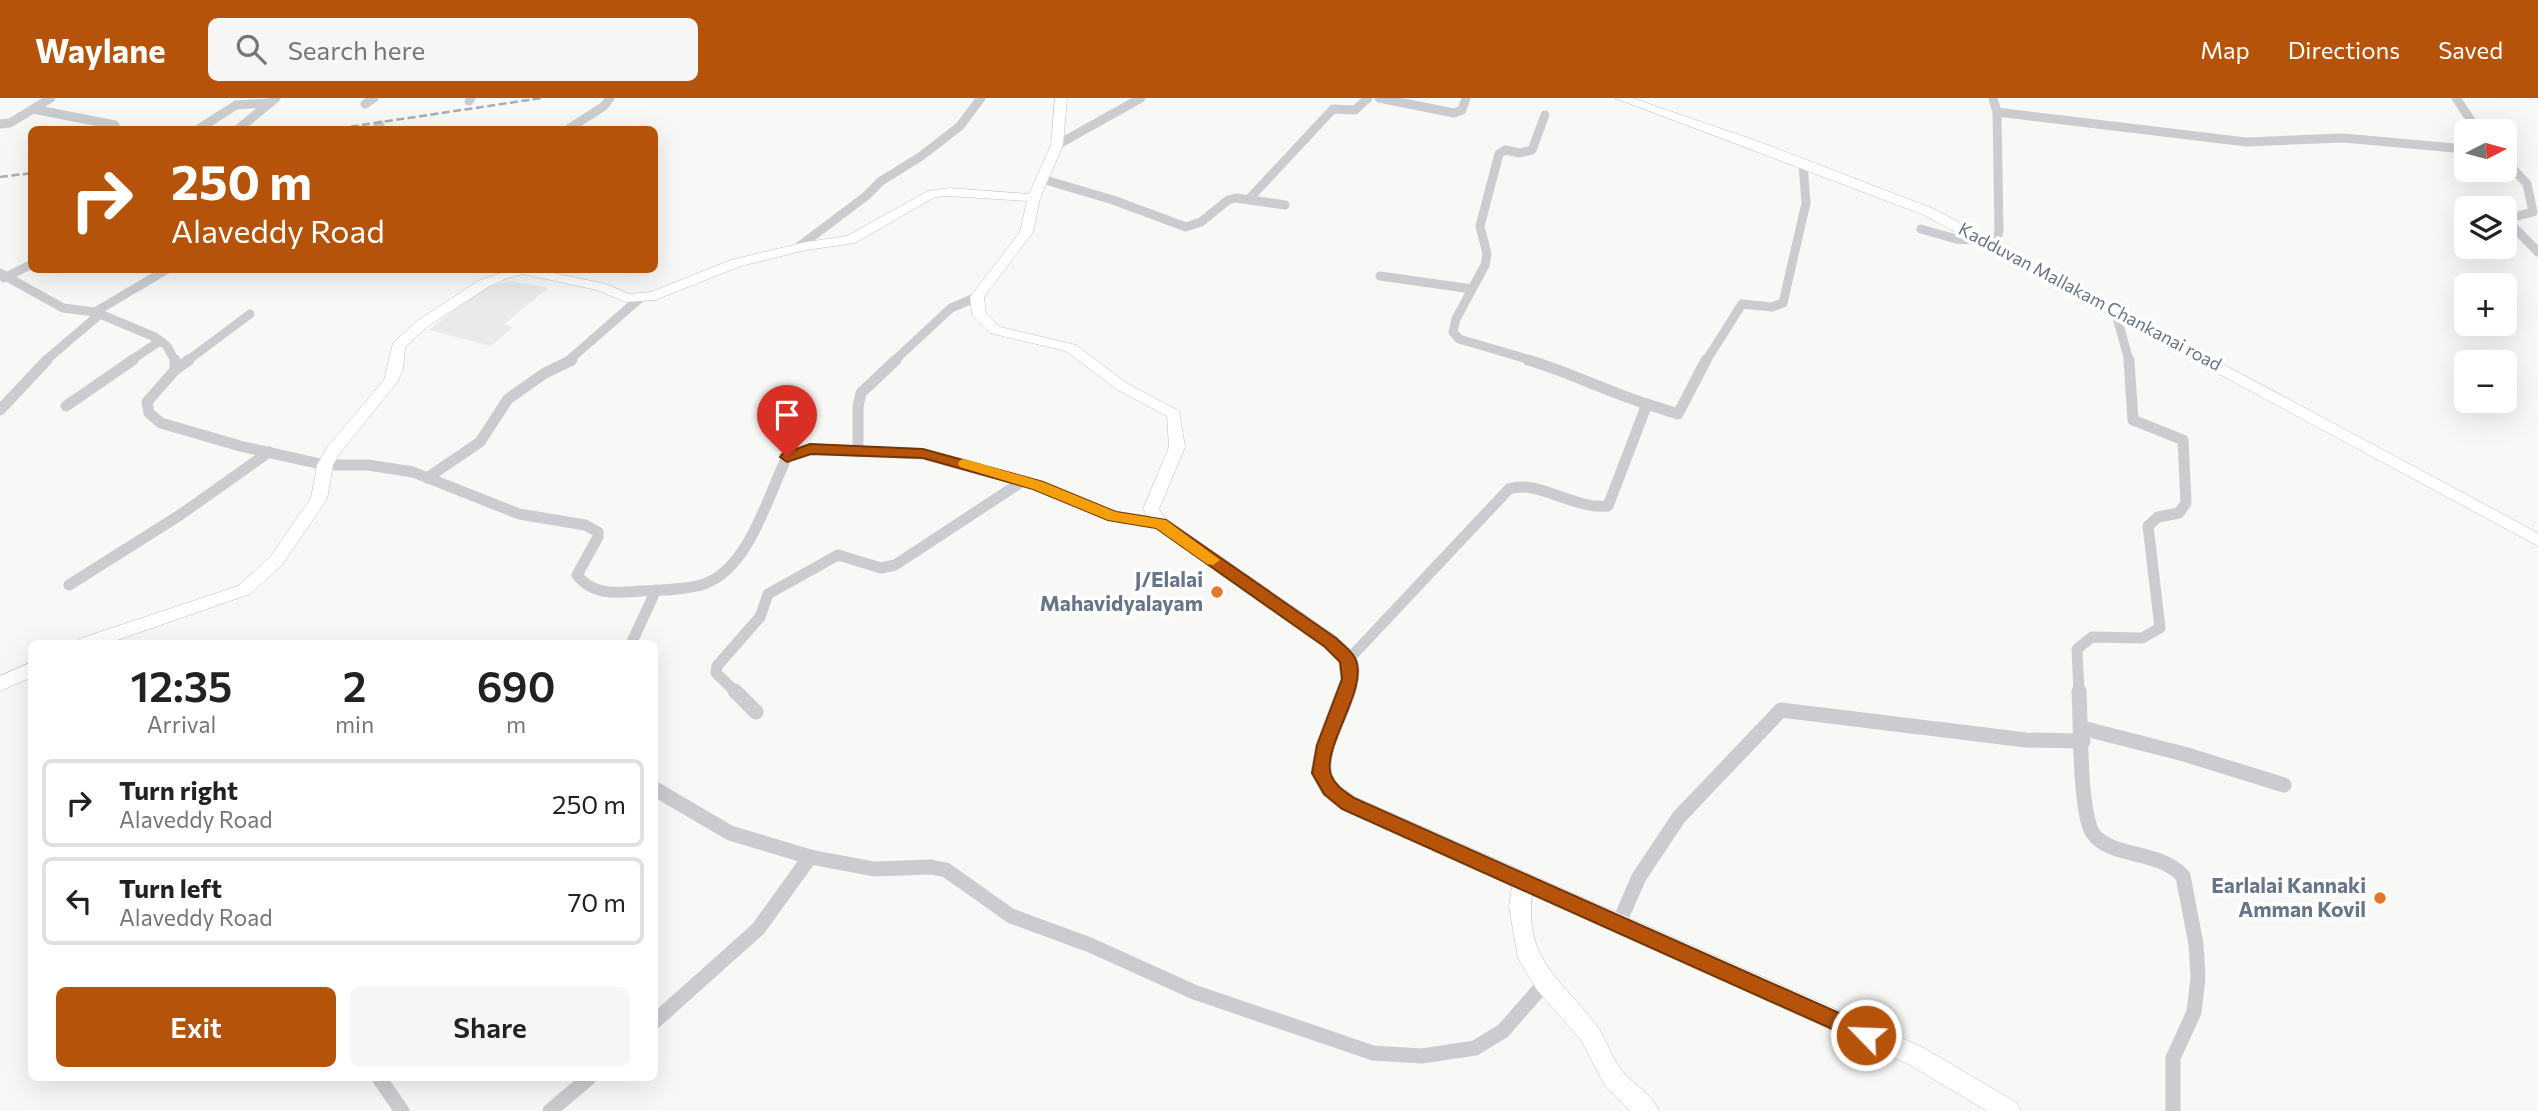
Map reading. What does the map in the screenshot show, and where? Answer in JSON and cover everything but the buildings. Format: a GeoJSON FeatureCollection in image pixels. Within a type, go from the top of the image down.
{"type":"FeatureCollection","features":[{"type":"Feature","properties":{"kind":"street"},"geometry":{"type":"LineString","coordinates":[[0,124],[10,123],[51,98]]}},
{"type":"Feature","properties":{"kind":"street"},"geometry":{"type":"LineString","coordinates":[[365,104],[374,98]]}},
{"type":"Feature","properties":{"kind":"street"},"geometry":{"type":"LineString","coordinates":[[573,126],[604,106],[610,98]]}},
{"type":"Feature","properties":{"kind":"street"},"geometry":{"type":"LineString","coordinates":[[797,248],[866,196],[881,181],[920,157],[960,126],[981,98]]}},
{"type":"Feature","properties":{"kind":"street"},"geometry":{"type":"LineString","coordinates":[[858,452],[858,407],[861,393],[951,308],[977,297],[1026,232],[1034,198],[1057,145],[1061,98]]}},
{"type":"Feature","properties":{"kind":"street"},"geometry":{"type":"LineString","coordinates":[[1057,145],[1141,98]]}},
{"type":"Feature","properties":{"kind":"street"},"geometry":{"type":"LineString","coordinates":[[1250,199],[1333,109],[1355,110],[1368,98]]}},
{"type":"Feature","properties":{"kind":"street"},"geometry":{"type":"LineString","coordinates":[[1380,98],[1454,113],[1462,110],[1466,98]]}},
{"type":"Feature","properties":{"kind":"street","name":"Kadduvan Mallakam Chankanai road"},"geometry":{"type":"LineString","coordinates":[[1621,98],[1803,163],[1929,212],[1980,237],[2538,540]]}},
{"type":"Feature","properties":{"kind":"street"},"geometry":{"type":"LineString","coordinates":[[1921,229],[1966,240],[1997,238],[1997,112],[1993,98]]}},
{"type":"Feature","properties":{"kind":"street"},"geometry":{"type":"LineString","coordinates":[[2456,98],[2470,119]]}},
{"type":"Feature","properties":{"kind":"street"},"geometry":{"type":"LineString","coordinates":[[203,126],[236,105],[273,101]]}},
{"type":"Feature","properties":{"kind":"street"},"geometry":{"type":"LineString","coordinates":[[242,126],[273,101]]}},
{"type":"Feature","properties":{"kind":"street"},"geometry":{"type":"LineString","coordinates":[[33,110],[115,125]]}},
{"type":"Feature","properties":{"kind":"street"},"geometry":{"type":"LineString","coordinates":[[1997,112],[2246,142],[2343,138],[2454,148]]}},
{"type":"Feature","properties":{"kind":"street"},"geometry":{"type":"LineString","coordinates":[[1545,115],[1532,150],[1520,153],[1505,150],[1499,154],[1479,226],[1487,254],[1485,265],[1456,319],[1453,332],[1459,339],[1563,370],[1606,391],[1678,414],[1712,349],[1722,339],[1742,304],[1772,307],[1783,303],[1806,202],[1803,163]]}},
{"type":"Feature","properties":{"kind":"street"},"geometry":{"type":"LineString","coordinates":[[2517,173],[2527,184],[2533,212],[2506,219],[2524,234],[2538,253]]}},
{"type":"Feature","properties":{"kind":"street"},"geometry":{"type":"LineString","coordinates":[[1042,179],[1113,200],[1186,227],[1201,222],[1228,200],[1250,199],[1285,205]]}},
{"type":"Feature","properties":{"kind":"street"},"geometry":{"type":"LineString","coordinates":[[537,273],[601,287],[626,298],[639,299],[655,296],[736,264],[797,248],[850,240],[932,194],[949,192],[1034,198]]}},
{"type":"Feature","properties":{"kind":"street"},"geometry":{"type":"LineString","coordinates":[[3,276],[28,266]]}},
{"type":"Feature","properties":{"kind":"street"},"geometry":{"type":"LineString","coordinates":[[0,410],[52,354],[97,313],[161,273]]}},
{"type":"Feature","properties":{"kind":"street"},"geometry":{"type":"LineString","coordinates":[[97,640],[244,590],[276,561],[320,499],[326,465],[334,450],[391,381],[396,369],[398,346],[422,324],[483,284],[511,273]]}},
{"type":"Feature","properties":{"kind":"street"},"geometry":{"type":"LineString","coordinates":[[3,276],[63,308],[97,313],[160,341],[175,360],[175,370]]}},
{"type":"Feature","properties":{"kind":"street"},"geometry":{"type":"LineString","coordinates":[[1380,276],[1472,289]]}},
{"type":"Feature","properties":{"kind":"street"},"geometry":{"type":"LineString","coordinates":[[977,297],[979,315],[995,330],[1064,345],[1123,387],[1174,414],[1177,447],[1151,509],[1160,523],[1331,642],[1348,660],[1350,679],[1326,745],[1321,773],[1330,789],[1348,803],[1916,1056],[2009,1111]]}},
{"type":"Feature","properties":{"kind":"street"},"geometry":{"type":"LineString","coordinates":[[427,478],[480,442],[508,399],[545,373],[575,359],[639,299]]}},
{"type":"Feature","properties":{"kind":"street"},"geometry":{"type":"LineString","coordinates":[[2115,310],[2129,357],[2133,420],[2141,426],[2178,436],[2183,440],[2186,503],[2179,513],[2158,517],[2148,526],[2160,628],[2141,638],[2092,637],[2077,649],[2086,813],[2095,837],[2105,844],[2165,862],[2176,867],[2183,876],[2197,951],[2196,991],[2194,1013],[2174,1052],[2171,1088],[2173,1111]]}},
{"type":"Feature","properties":{"kind":"street"},"geometry":{"type":"LineString","coordinates":[[250,314],[175,370],[147,402],[149,413],[161,423],[326,465],[393,468],[427,478],[519,514],[594,529],[598,537],[577,575],[581,583],[591,589],[618,594],[704,584],[718,579],[735,564],[787,457],[810,449],[923,454],[1023,481],[1113,516],[1160,523]]}},
{"type":"Feature","properties":{"kind":"street"},"geometry":{"type":"LineString","coordinates":[[66,406],[160,341]]}},
{"type":"Feature","properties":{"kind":"street"},"geometry":{"type":"LineString","coordinates":[[1348,660],[1509,489],[1521,485],[1592,508],[1608,506],[1647,404]]}},
{"type":"Feature","properties":{"kind":"street"},"geometry":{"type":"LineString","coordinates":[[69,586],[180,515],[269,452]]}},
{"type":"Feature","properties":{"kind":"street"},"geometry":{"type":"LineString","coordinates":[[756,712],[716,673],[717,666],[760,617],[768,594],[838,555],[881,568],[895,565],[1023,481]]}},
{"type":"Feature","properties":{"kind":"street"},"geometry":{"type":"LineString","coordinates":[[633,640],[656,590]]}},
{"type":"Feature","properties":{"kind":"street"},"geometry":{"type":"LineString","coordinates":[[0,684],[28,671]]}},
{"type":"Feature","properties":{"kind":"street"},"geometry":{"type":"LineString","coordinates":[[1618,925],[1639,877],[1679,817],[1781,710],[2026,740],[2082,734],[2184,754],[2284,785]]}},
{"type":"Feature","properties":{"kind":"street"},"geometry":{"type":"LineString","coordinates":[[658,791],[730,833],[810,857],[874,869],[931,867],[946,870],[1011,916],[1090,945],[1194,992],[1373,1053],[1422,1056],[1475,1048],[1503,1031],[1545,983]]}},
{"type":"Feature","properties":{"kind":"street"},"geometry":{"type":"LineString","coordinates":[[658,1017],[758,929],[810,857]]}},
{"type":"Feature","properties":{"kind":"street"},"geometry":{"type":"LineString","coordinates":[[1523,882],[1520,907],[1527,951],[1545,983],[1589,1033],[1613,1078],[1647,1111]]}},
{"type":"Feature","properties":{"kind":"street"},"geometry":{"type":"LineString","coordinates":[[381,1081],[402,1111]]}},
{"type":"Feature","properties":{"kind":"street"},"geometry":{"type":"LineString","coordinates":[[550,1111],[585,1081]]}},
{"type":"Feature","properties":{"kind":"shaded area"},"geometry":{"type":"Polygon","coordinates":[[[512,281],[548,288],[504,324],[513,327],[491,346],[429,330],[473,295],[493,285],[512,281]]]}},
{"type":"Feature","properties":{"kind":"railway"},"geometry":{"type":"LineString","coordinates":[[355,126],[542,98]]}},
{"type":"Feature","properties":{"kind":"railway"},"geometry":{"type":"LineString","coordinates":[[0,177],[28,174]]}},
{"type":"Feature","properties":{"kind":"slow traffic"},"geometry":{"type":"LineString","coordinates":[[965,464],[1038,485],[1113,516],[1160,523],[1213,560]]}},
{"type":"Feature","properties":{"kind":"place","name":"J/Elalai Mahavidyalayam"},"geometry":{"type":"Point","coordinates":[1217,592]}},
{"type":"Feature","properties":{"kind":"place","name":"Earlalai Kannaki Amman Kovil"},"geometry":{"type":"Point","coordinates":[2380,898]}},
{"type":"Feature","properties":{"kind":"route"},"geometry":{"type":"LineString","coordinates":[[787,457],[810,449],[923,454],[1038,485],[1113,516],[1160,523],[1331,642],[1348,660],[1350,679],[1326,745],[1321,773],[1330,789],[1348,803],[1866,1035]]}}]}
